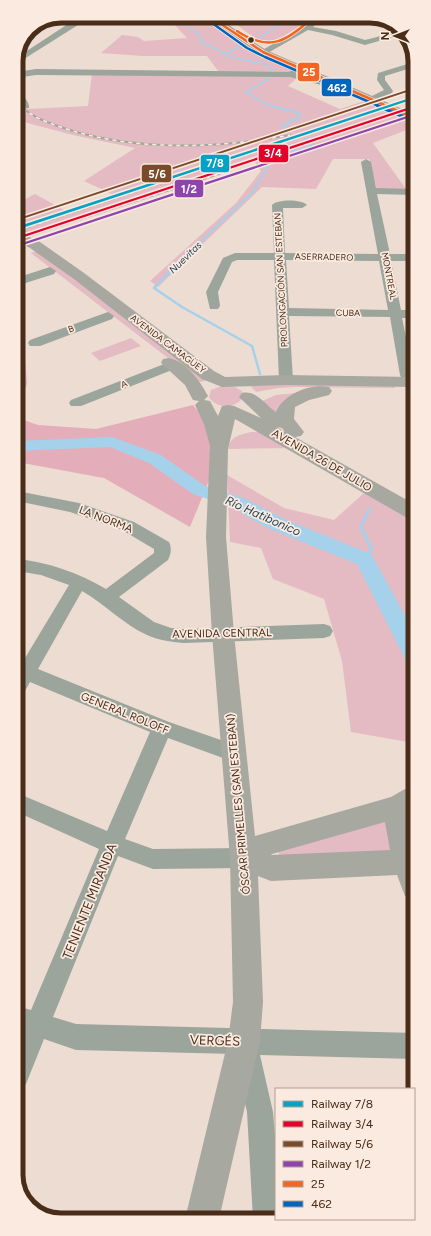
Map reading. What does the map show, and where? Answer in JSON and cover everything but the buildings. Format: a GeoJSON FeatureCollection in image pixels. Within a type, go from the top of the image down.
{"type":"FeatureCollection","features":[{"type":"Feature","properties":{"kind":"main road"},"geometry":{"type":"LineString","coordinates":[[222,23],[306,70],[408,115]]}},
{"type":"Feature","properties":{"kind":"main road"},"geometry":{"type":"LineString","coordinates":[[228,23],[284,58],[337,86],[408,111]]}},
{"type":"Feature","properties":{"kind":"main road","name":"AVENIDA CAMAGÜEY"},"geometry":{"type":"LineString","coordinates":[[23,244],[50,271],[192,382],[213,424],[219,450]]}},
{"type":"Feature","properties":{"kind":"main road","name":"AVENIDA CAMAGÜEY"},"geometry":{"type":"LineString","coordinates":[[23,244],[79,276],[208,375],[222,382]]}},
{"type":"Feature","properties":{"kind":"main road"},"geometry":{"type":"LineString","coordinates":[[222,382],[231,382],[244,388],[248,392],[248,397],[242,406],[228,410],[215,409],[202,400],[204,388],[222,382],[286,380],[408,386]]}},
{"type":"Feature","properties":{"kind":"main road"},"geometry":{"type":"LineString","coordinates":[[248,397],[274,392],[408,386]]}},
{"type":"Feature","properties":{"kind":"main road"},"geometry":{"type":"LineString","coordinates":[[219,450],[230,437],[243,430],[260,429],[286,433],[287,406],[296,398],[323,391]]}},
{"type":"Feature","properties":{"kind":"main road","name":"AVENIDA 26 DE JULIO"},"geometry":{"type":"LineString","coordinates":[[248,397],[286,433],[408,509]]}},
{"type":"Feature","properties":{"kind":"main road","name":"AVENIDA 26 DE JULIO"},"geometry":{"type":"LineString","coordinates":[[228,410],[286,433],[408,497]]}},
{"type":"Feature","properties":{"kind":"main road","name":"ÓSCAR PRIMELLES (SAN ESTEBAN)"},"geometry":{"type":"LineString","coordinates":[[203,1213],[244,1041],[248,1002],[244,858],[223,634],[216,537],[219,450],[228,410]]}},
{"type":"Feature","properties":{"kind":"main road"},"geometry":{"type":"LineString","coordinates":[[244,858],[265,844],[406,802]]}},
{"type":"Feature","properties":{"kind":"main road"},"geometry":{"type":"LineString","coordinates":[[406,802],[396,816],[408,863]]}},
{"type":"Feature","properties":{"kind":"main road"},"geometry":{"type":"LineString","coordinates":[[244,858],[271,868],[408,875]]}},
{"type":"Feature","properties":{"kind":"street"},"geometry":{"type":"LineString","coordinates":[[24,57],[75,23]]}},
{"type":"Feature","properties":{"kind":"street"},"geometry":{"type":"LineString","coordinates":[[266,47],[307,23]]}},
{"type":"Feature","properties":{"kind":"street"},"geometry":{"type":"LineString","coordinates":[[266,47],[307,28],[312,23]]}},
{"type":"Feature","properties":{"kind":"street"},"geometry":{"type":"LineString","coordinates":[[307,28],[333,33],[365,43],[389,36],[398,36]]}},
{"type":"Feature","properties":{"kind":"street"},"geometry":{"type":"LineString","coordinates":[[374,99],[389,91],[382,80],[381,75],[408,66]]}},
{"type":"Feature","properties":{"kind":"street"},"geometry":{"type":"LineString","coordinates":[[283,75],[306,70]]}},
{"type":"Feature","properties":{"kind":"street"},"geometry":{"type":"LineString","coordinates":[[23,74],[36,72],[267,74],[311,78],[337,86]]}},
{"type":"Feature","properties":{"kind":"street"},"geometry":{"type":"LineString","coordinates":[[23,102],[26,106]]}},
{"type":"Feature","properties":{"kind":"street","name":"MONTREAL"},"geometry":{"type":"LineString","coordinates":[[366,162],[373,191],[396,313],[408,365]]}},
{"type":"Feature","properties":{"kind":"street"},"geometry":{"type":"LineString","coordinates":[[373,191],[408,192]]}},
{"type":"Feature","properties":{"kind":"street","name":"PROLONGACIÓN SAN ESTEBAN"},"geometry":{"type":"LineString","coordinates":[[286,380],[281,256],[277,205],[302,205]]}},
{"type":"Feature","properties":{"kind":"street","name":"ASERRADERO"},"geometry":{"type":"LineString","coordinates":[[214,306],[212,292],[227,260],[235,256],[408,258]]}},
{"type":"Feature","properties":{"kind":"street"},"geometry":{"type":"LineString","coordinates":[[23,280],[50,271]]}},
{"type":"Feature","properties":{"kind":"street","name":"CUBA"},"geometry":{"type":"LineString","coordinates":[[283,312],[408,314]]}},
{"type":"Feature","properties":{"kind":"street","name":"B"},"geometry":{"type":"LineString","coordinates":[[35,343],[108,316]]}},
{"type":"Feature","properties":{"kind":"street","name":"A"},"geometry":{"type":"LineString","coordinates":[[76,403],[172,365]]}},
{"type":"Feature","properties":{"kind":"street","name":"LA NORMA"},"geometry":{"type":"LineString","coordinates":[[23,497],[73,507],[128,526],[163,546],[162,556],[107,597]]}},
{"type":"Feature","properties":{"kind":"street","name":"AVENIDA CENTRAL"},"geometry":{"type":"LineString","coordinates":[[23,566],[53,571],[80,582],[107,597],[152,630],[160,632],[183,636],[324,631]]}},
{"type":"Feature","properties":{"kind":"street"},"geometry":{"type":"LineString","coordinates":[[23,672],[80,582]]}},
{"type":"Feature","properties":{"kind":"street","name":"GENERAL ROLOFF"},"geometry":{"type":"LineString","coordinates":[[23,678],[234,753]]}},
{"type":"Feature","properties":{"kind":"street","name":"TENIENTE MIRANDA"},"geometry":{"type":"LineString","coordinates":[[23,1046],[28,1022],[112,844],[162,728]]}},
{"type":"Feature","properties":{"kind":"street"},"geometry":{"type":"LineString","coordinates":[[23,805],[112,844],[154,859],[244,858]]}},
{"type":"Feature","properties":{"kind":"street","name":"VERGÉS"},"geometry":{"type":"LineString","coordinates":[[28,1022],[76,1037],[408,1046]]}},
{"type":"Feature","properties":{"kind":"street"},"geometry":{"type":"LineString","coordinates":[[244,1041],[260,1112],[267,1213]]}},
{"type":"Feature","properties":{"kind":"shaded area"},"geometry":{"type":"Polygon","coordinates":[[[173,23],[214,23],[247,47],[408,118],[408,129],[373,143],[406,189],[377,190],[369,159],[333,159],[316,189],[262,187],[158,287],[150,281],[236,203],[261,171],[253,159],[23,239],[23,200],[35,194],[64,210],[112,194],[84,181],[135,148],[73,135],[23,122],[23,103],[28,109],[88,106],[92,74],[221,75],[207,56],[143,56],[101,53],[122,35],[138,37],[144,41],[187,38],[173,23]],[[298,77],[288,86],[340,109],[364,101],[328,85],[298,77]]]}},
{"type":"Feature","properties":{"kind":"shaded area"},"geometry":{"type":"Polygon","coordinates":[[[235,23],[303,23],[279,38],[265,41],[259,40],[235,23]]]}},
{"type":"Feature","properties":{"kind":"shaded area"},"geometry":{"type":"Polygon","coordinates":[[[39,250],[207,380],[201,382],[198,381],[31,253],[39,250]]]}},
{"type":"Feature","properties":{"kind":"shaded area"},"geometry":{"type":"Polygon","coordinates":[[[131,338],[141,346],[100,361],[91,353],[131,338]]]}},
{"type":"Feature","properties":{"kind":"shaded area"},"geometry":{"type":"Polygon","coordinates":[[[23,357],[25,359],[27,384],[23,393],[23,357]]]}},
{"type":"Feature","properties":{"kind":"shaded area"},"geometry":{"type":"Polygon","coordinates":[[[248,383],[394,386],[395,388],[296,387],[278,388],[256,392],[248,383]]]}},
{"type":"Feature","properties":{"kind":"shaded area"},"geometry":{"type":"Polygon","coordinates":[[[224,385],[235,387],[242,391],[243,397],[240,401],[236,404],[226,406],[216,404],[212,401],[209,397],[211,390],[224,385]]]}},
{"type":"Feature","properties":{"kind":"shaded area"},"geometry":{"type":"Polygon","coordinates":[[[296,393],[280,418],[262,401],[276,395],[296,393]]]}},
{"type":"Feature","properties":{"kind":"shaded area"},"geometry":{"type":"Polygon","coordinates":[[[193,405],[205,420],[213,448],[214,468],[190,527],[104,478],[23,463],[23,420],[38,425],[96,429],[193,405]]]}},
{"type":"Feature","properties":{"kind":"shaded area"},"geometry":{"type":"Polygon","coordinates":[[[251,432],[263,432],[292,448],[228,449],[233,439],[239,435],[251,432]]]}},
{"type":"Feature","properties":{"kind":"shaded area"},"geometry":{"type":"Polygon","coordinates":[[[227,475],[284,508],[334,520],[364,493],[408,519],[408,742],[351,732],[342,661],[324,599],[273,579],[261,548],[230,542],[227,475]]]}},
{"type":"Feature","properties":{"kind":"shaded area"},"geometry":{"type":"Polygon","coordinates":[[[385,818],[396,857],[280,857],[277,848],[385,818]]]}},
{"type":"Feature","properties":{"kind":"waterway"},"geometry":{"type":"LineString","coordinates":[[180,23],[200,35],[200,41],[226,54]]}},
{"type":"Feature","properties":{"kind":"waterway","name":"Nuevitas"},"geometry":{"type":"LineString","coordinates":[[258,39],[283,23]]}},
{"type":"Feature","properties":{"kind":"waterway","name":"Nuevitas"},"geometry":{"type":"LineString","coordinates":[[226,54],[242,45]]}},
{"type":"Feature","properties":{"kind":"waterway","name":"Nuevitas"},"geometry":{"type":"LineString","coordinates":[[226,54],[230,57],[265,64],[273,71],[268,79],[246,92],[268,105],[275,107]]}},
{"type":"Feature","properties":{"kind":"waterway","name":"Nuevitas"},"geometry":{"type":"LineString","coordinates":[[272,106],[299,113],[300,116],[298,118],[282,126],[285,129]]}},
{"type":"Feature","properties":{"kind":"waterway","name":"Nuevitas"},"geometry":{"type":"LineString","coordinates":[[201,241],[253,192],[271,160],[282,154],[306,148],[314,143],[305,138]]}},
{"type":"Feature","properties":{"kind":"waterway","name":"Nuevitas"},"geometry":{"type":"LineString","coordinates":[[201,241],[154,288],[182,307],[252,346],[260,374]]}},
{"type":"Feature","properties":{"kind":"waterway","name":"Río Hatibonico"},"geometry":{"type":"LineString","coordinates":[[23,446],[112,442],[155,459],[199,490],[239,503],[256,514],[277,524],[364,559],[408,642]]}},
{"type":"Feature","properties":{"kind":"waterway"},"geometry":{"type":"LineString","coordinates":[[364,559],[372,550],[361,527],[369,509]]}},
{"type":"Feature","properties":{"kind":"railway"},"geometry":{"type":"LineString","coordinates":[[23,229],[408,101]]}},
{"type":"Feature","properties":{"kind":"railway"},"geometry":{"type":"LineString","coordinates":[[23,108],[42,120],[71,130],[102,138],[133,143],[196,145],[259,140],[290,135]]}},
{"type":"Feature","properties":{"kind":"railway"},"geometry":{"type":"LineString","coordinates":[[23,238],[219,174]]}},
{"type":"Feature","properties":{"kind":"rail line","name":"5/6"},"geometry":{"type":"LineString","coordinates":[[23,218],[408,91]]}},
{"type":"Feature","properties":{"kind":"rail line","name":"7/8"},"geometry":{"type":"LineString","coordinates":[[23,227],[408,100]]}},
{"type":"Feature","properties":{"kind":"rail line","name":"3/4"},"geometry":{"type":"LineString","coordinates":[[23,236],[408,109]]}},
{"type":"Feature","properties":{"kind":"rail line","name":"1/2"},"geometry":{"type":"LineString","coordinates":[[23,243],[408,117]]}},
{"type":"Feature","properties":{"kind":"transit line","name":"462"},"geometry":{"type":"LineString","coordinates":[[212,23],[247,48],[265,57],[408,119]]}},
{"type":"Feature","properties":{"kind":"transit line","name":"25"},"geometry":{"type":"LineString","coordinates":[[220,23],[263,52],[408,115]]}},
{"type":"Feature","properties":{"kind":"transit line","name":"25"},"geometry":{"type":"LineString","coordinates":[[237,31],[248,39],[259,43],[268,44],[287,38],[307,23]]}}]}
